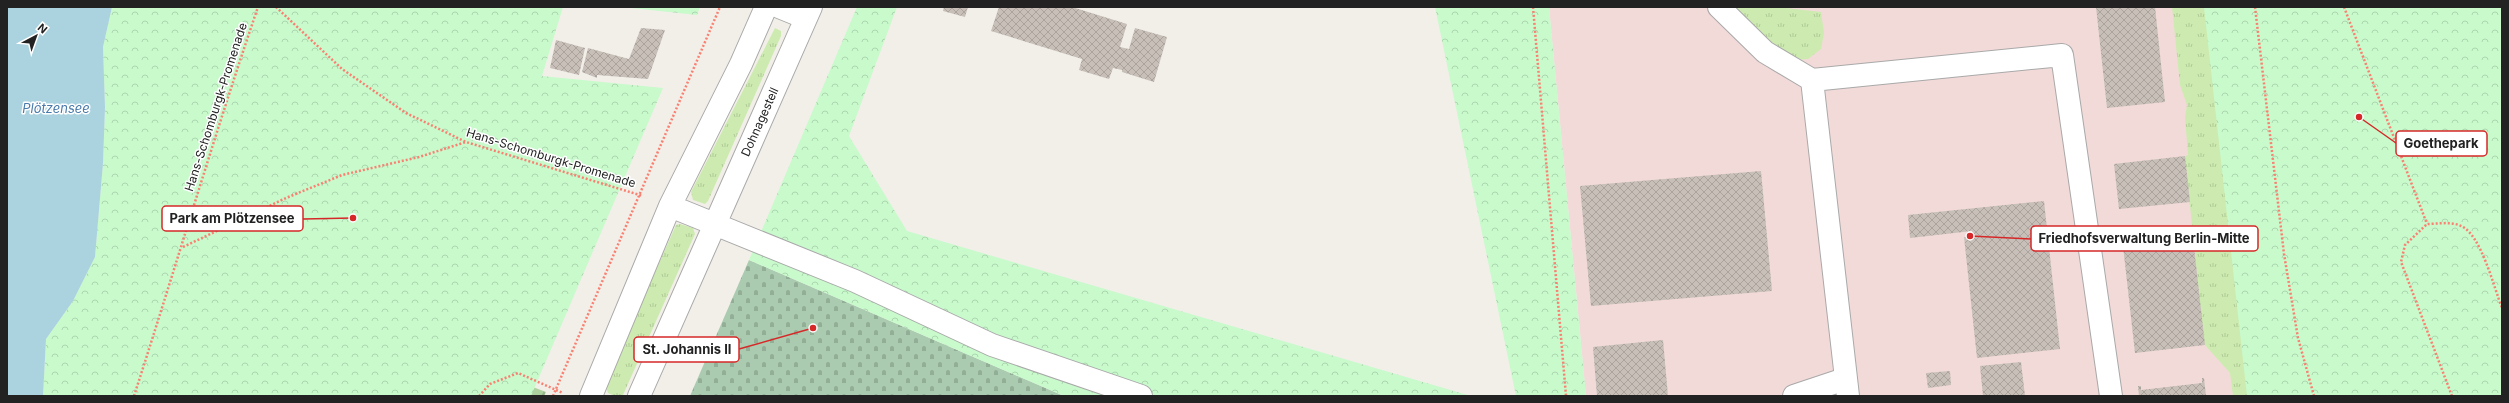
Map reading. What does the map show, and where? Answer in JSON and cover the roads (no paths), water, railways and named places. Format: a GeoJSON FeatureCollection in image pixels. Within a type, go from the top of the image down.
{"type":"FeatureCollection","features":[{"type":"Feature","properties":{"kind":"street"},"geometry":{"type":"LineString","coordinates":[[590,396],[670,206],[741,64],[766,7]]}},
{"type":"Feature","properties":{"kind":"street","name":"Dohnagestell"},"geometry":{"type":"LineString","coordinates":[[639,396],[808,13],[779,7]]}},
{"type":"Feature","properties":{"kind":"street"},"geometry":{"type":"LineString","coordinates":[[1719,7],[1765,52],[1812,80],[2062,55],[2111,396]]}},
{"type":"Feature","properties":{"kind":"street"},"geometry":{"type":"LineString","coordinates":[[1794,396],[1847,387],[1812,80]]}},
{"type":"Feature","properties":{"kind":"street"},"geometry":{"type":"LineString","coordinates":[[670,206],[855,281],[992,345],[1141,396]]}},
{"type":"Feature","properties":{"kind":"water","name":"Plötzensee"},"geometry":{"type":"Polygon","coordinates":[[[7,7],[112,7],[103,47],[105,107],[103,163],[95,257],[73,301],[46,339],[43,396],[7,396],[7,7]]]}},
{"type":"Feature","properties":{"kind":"place","name":"Goethepark"},"geometry":{"type":"Point","coordinates":[2359,117]}},
{"type":"Feature","properties":{"kind":"place","name":"Park am Plötzensee"},"geometry":{"type":"Point","coordinates":[353,218]}},
{"type":"Feature","properties":{"kind":"place","name":"Friedhofsverwaltung Berlin-Mitte"},"geometry":{"type":"Point","coordinates":[1970,236]}},
{"type":"Feature","properties":{"kind":"place","name":"St. Johannis II"},"geometry":{"type":"Point","coordinates":[813,328]}}]}
